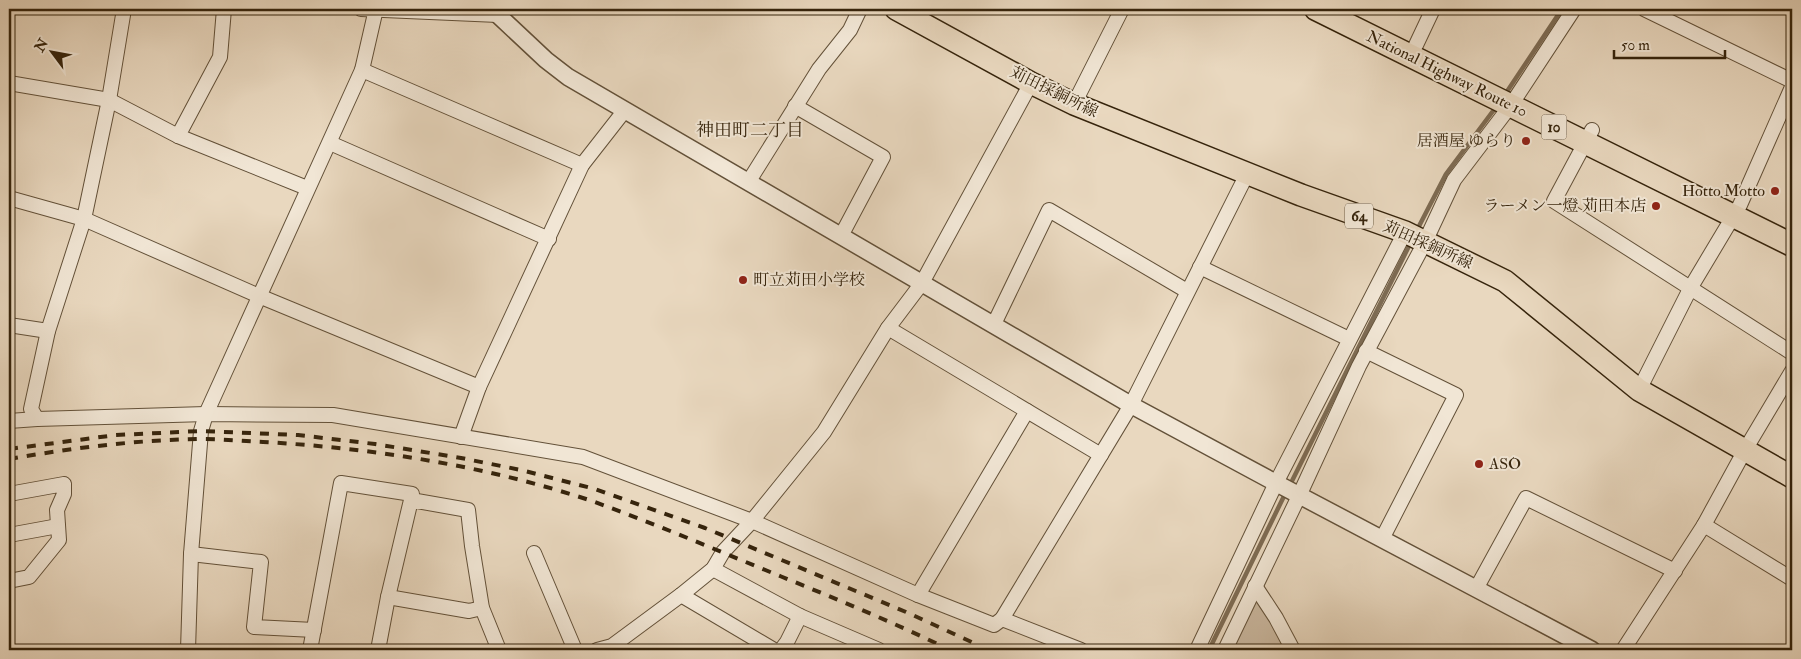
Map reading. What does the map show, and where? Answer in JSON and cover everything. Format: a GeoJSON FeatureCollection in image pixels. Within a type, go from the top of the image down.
{"type":"FeatureCollection","features":[{"type":"Feature","properties":{"kind":"highway","name":"National Highway Route 10"},"geometry":{"type":"LineString","coordinates":[[1316,9],[1515,99]]}},
{"type":"Feature","properties":{"kind":"highway","name":"National Highway Route 10"},"geometry":{"type":"LineString","coordinates":[[1345,9],[1515,99],[1737,211],[1792,245]]}},
{"type":"Feature","properties":{"kind":"highway","name":"National Highway Route 10"},"geometry":{"type":"LineString","coordinates":[[1737,211],[1792,230]]}},
{"type":"Feature","properties":{"kind":"main road","name":"苅田採銅所線"},"geometry":{"type":"LineString","coordinates":[[896,9],[1031,83],[1074,104],[1247,174],[1405,232],[1505,281],[1640,390],[1792,477]]}},
{"type":"Feature","properties":{"kind":"street"},"geometry":{"type":"LineString","coordinates":[[37,419],[31,410],[48,331],[84,219],[109,100],[124,9]]}},
{"type":"Feature","properties":{"kind":"street"},"geometry":{"type":"LineString","coordinates":[[178,136],[220,57],[224,9]]}},
{"type":"Feature","properties":{"kind":"street"},"geometry":{"type":"LineString","coordinates":[[361,9],[495,12],[546,60],[568,77],[1131,405],[1299,496],[1592,650]]}},
{"type":"Feature","properties":{"kind":"street"},"geometry":{"type":"LineString","coordinates":[[188,650],[191,554],[200,439],[206,414],[362,70],[375,9]]}},
{"type":"Feature","properties":{"kind":"street"},"geometry":{"type":"LineString","coordinates":[[749,181],[819,69],[850,30],[860,9]]}},
{"type":"Feature","properties":{"kind":"street"},"geometry":{"type":"LineString","coordinates":[[1074,104],[1122,9]]}},
{"type":"Feature","properties":{"kind":"street"},"geometry":{"type":"LineString","coordinates":[[1416,45],[1433,9]]}},
{"type":"Feature","properties":{"kind":"street"},"geometry":{"type":"LineString","coordinates":[[1225,650],[1366,351],[1425,242],[1454,180],[1515,99],[1574,9]]}},
{"type":"Feature","properties":{"kind":"street"},"geometry":{"type":"LineString","coordinates":[[1644,9],[1792,81]]}},
{"type":"Feature","properties":{"kind":"street"},"geometry":{"type":"LineString","coordinates":[[362,70],[582,166]]}},
{"type":"Feature","properties":{"kind":"street"},"geometry":{"type":"LineString","coordinates":[[9,83],[109,100],[178,136],[307,188]]}},
{"type":"Feature","properties":{"kind":"street"},"geometry":{"type":"LineString","coordinates":[[598,650],[616,648],[713,569],[723,552],[752,521],[824,432],[888,328],[922,283],[1031,83]]}},
{"type":"Feature","properties":{"kind":"street"},"geometry":{"type":"LineString","coordinates":[[1640,390],[1691,287],[1737,211],[1792,87]]}},
{"type":"Feature","properties":{"kind":"street"},"geometry":{"type":"LineString","coordinates":[[795,106],[884,158],[841,236]]}},
{"type":"Feature","properties":{"kind":"street"},"geometry":{"type":"LineString","coordinates":[[461,437],[479,387],[582,166],[625,110]]}},
{"type":"Feature","properties":{"kind":"street"},"geometry":{"type":"LineString","coordinates":[[1588,136],[1554,201],[1792,353]]}},
{"type":"Feature","properties":{"kind":"street"},"geometry":{"type":"LineString","coordinates":[[330,144],[549,239]]}},
{"type":"Feature","properties":{"kind":"street"},"geometry":{"type":"LineString","coordinates":[[9,421],[206,414],[333,415],[583,457],[752,521],[918,595],[994,625],[1002,619],[1131,405],[1247,174]]}},
{"type":"Feature","properties":{"kind":"street"},"geometry":{"type":"LineString","coordinates":[[9,198],[84,219],[259,296],[479,387]]}},
{"type":"Feature","properties":{"kind":"street"},"geometry":{"type":"LineString","coordinates":[[994,324],[1049,210],[1188,290]]}},
{"type":"Feature","properties":{"kind":"street"},"geometry":{"type":"LineString","coordinates":[[1197,650],[1276,483],[1405,232]]}},
{"type":"Feature","properties":{"kind":"street"},"geometry":{"type":"LineString","coordinates":[[1200,267],[1349,339]]}},
{"type":"Feature","properties":{"kind":"street"},"geometry":{"type":"LineString","coordinates":[[9,325],[48,331]]}},
{"type":"Feature","properties":{"kind":"street"},"geometry":{"type":"LineString","coordinates":[[888,328],[1101,455]]}},
{"type":"Feature","properties":{"kind":"street"},"geometry":{"type":"LineString","coordinates":[[1366,351],[1456,395],[1382,539]]}},
{"type":"Feature","properties":{"kind":"street"},"geometry":{"type":"LineString","coordinates":[[1623,650],[1704,524],[1792,371]]}},
{"type":"Feature","properties":{"kind":"street"},"geometry":{"type":"LineString","coordinates":[[918,595],[1027,411]]}},
{"type":"Feature","properties":{"kind":"street"},"geometry":{"type":"LineString","coordinates":[[310,650],[341,483],[412,494],[388,597],[378,650]]}},
{"type":"Feature","properties":{"kind":"street"},"geometry":{"type":"LineString","coordinates":[[9,494],[64,484],[64,494],[57,510],[59,540],[29,577],[9,581]]}},
{"type":"Feature","properties":{"kind":"street"},"geometry":{"type":"LineString","coordinates":[[1476,589],[1526,498],[1675,571]]}},
{"type":"Feature","properties":{"kind":"street"},"geometry":{"type":"LineString","coordinates":[[411,500],[468,510],[482,608],[499,650]]}},
{"type":"Feature","properties":{"kind":"street"},"geometry":{"type":"LineString","coordinates":[[1704,524],[1792,579]]}},
{"type":"Feature","properties":{"kind":"street"},"geometry":{"type":"LineString","coordinates":[[9,536],[58,526]]}},
{"type":"Feature","properties":{"kind":"street"},"geometry":{"type":"LineString","coordinates":[[534,553],[575,650]]}},
{"type":"Feature","properties":{"kind":"street"},"geometry":{"type":"LineString","coordinates":[[191,554],[261,562],[254,627],[314,630]]}},
{"type":"Feature","properties":{"kind":"street"},"geometry":{"type":"LineString","coordinates":[[713,569],[800,616],[879,650]]}},
{"type":"Feature","properties":{"kind":"street"},"geometry":{"type":"LineString","coordinates":[[1256,586],[1293,650]]}},
{"type":"Feature","properties":{"kind":"street"},"geometry":{"type":"LineString","coordinates":[[681,595],[774,650]]}},
{"type":"Feature","properties":{"kind":"street"},"geometry":{"type":"LineString","coordinates":[[388,597],[469,611],[482,608]]}},
{"type":"Feature","properties":{"kind":"street"},"geometry":{"type":"LineString","coordinates":[[781,650],[800,616]]}},
{"type":"Feature","properties":{"kind":"street"},"geometry":{"type":"LineString","coordinates":[[1002,619],[1080,650]]}},
{"type":"Feature","properties":{"kind":"shaded area"},"geometry":{"type":"Polygon","coordinates":[[[1255,586],[1292,650],[1225,650],[1255,586]]]}},
{"type":"Feature","properties":{"kind":"waterway"},"geometry":{"type":"LineString","coordinates":[[1504,96],[1562,9]]}},
{"type":"Feature","properties":{"kind":"waterway"},"geometry":{"type":"LineString","coordinates":[[1417,230],[1446,174],[1496,107]]}},
{"type":"Feature","properties":{"kind":"waterway"},"geometry":{"type":"LineString","coordinates":[[1290,485],[1411,242]]}},
{"type":"Feature","properties":{"kind":"waterway"},"geometry":{"type":"LineString","coordinates":[[1209,650],[1286,492]]}},
{"type":"Feature","properties":{"kind":"railway"},"geometry":{"type":"LineString","coordinates":[[9,449],[116,435],[201,431],[298,435],[375,444],[521,470],[595,489],[705,528],[906,612],[989,650]]}},
{"type":"Feature","properties":{"kind":"railway"},"geometry":{"type":"LineString","coordinates":[[9,459],[104,445],[207,439],[346,449],[388,454],[471,469],[552,489],[615,509],[841,601],[950,650]]}},
{"type":"Feature","properties":{"kind":"place","name":"居酒屋 ゆらり"},"geometry":{"type":"Point","coordinates":[1526,141]}},
{"type":"Feature","properties":{"kind":"place","name":"Hotto Motto"},"geometry":{"type":"Point","coordinates":[1775,191]}},
{"type":"Feature","properties":{"kind":"place","name":"ラーメン一燈 苅田本店"},"geometry":{"type":"Point","coordinates":[1656,206]}},
{"type":"Feature","properties":{"kind":"place","name":"町立苅田小学校"},"geometry":{"type":"Point","coordinates":[743,280]}},
{"type":"Feature","properties":{"kind":"place","name":"ASO"},"geometry":{"type":"Point","coordinates":[1479,464]}},
{"type":"Feature","properties":{"kind":"district","name":"神田町二丁目"},"geometry":{"type":"Point","coordinates":[750,130]}}]}
